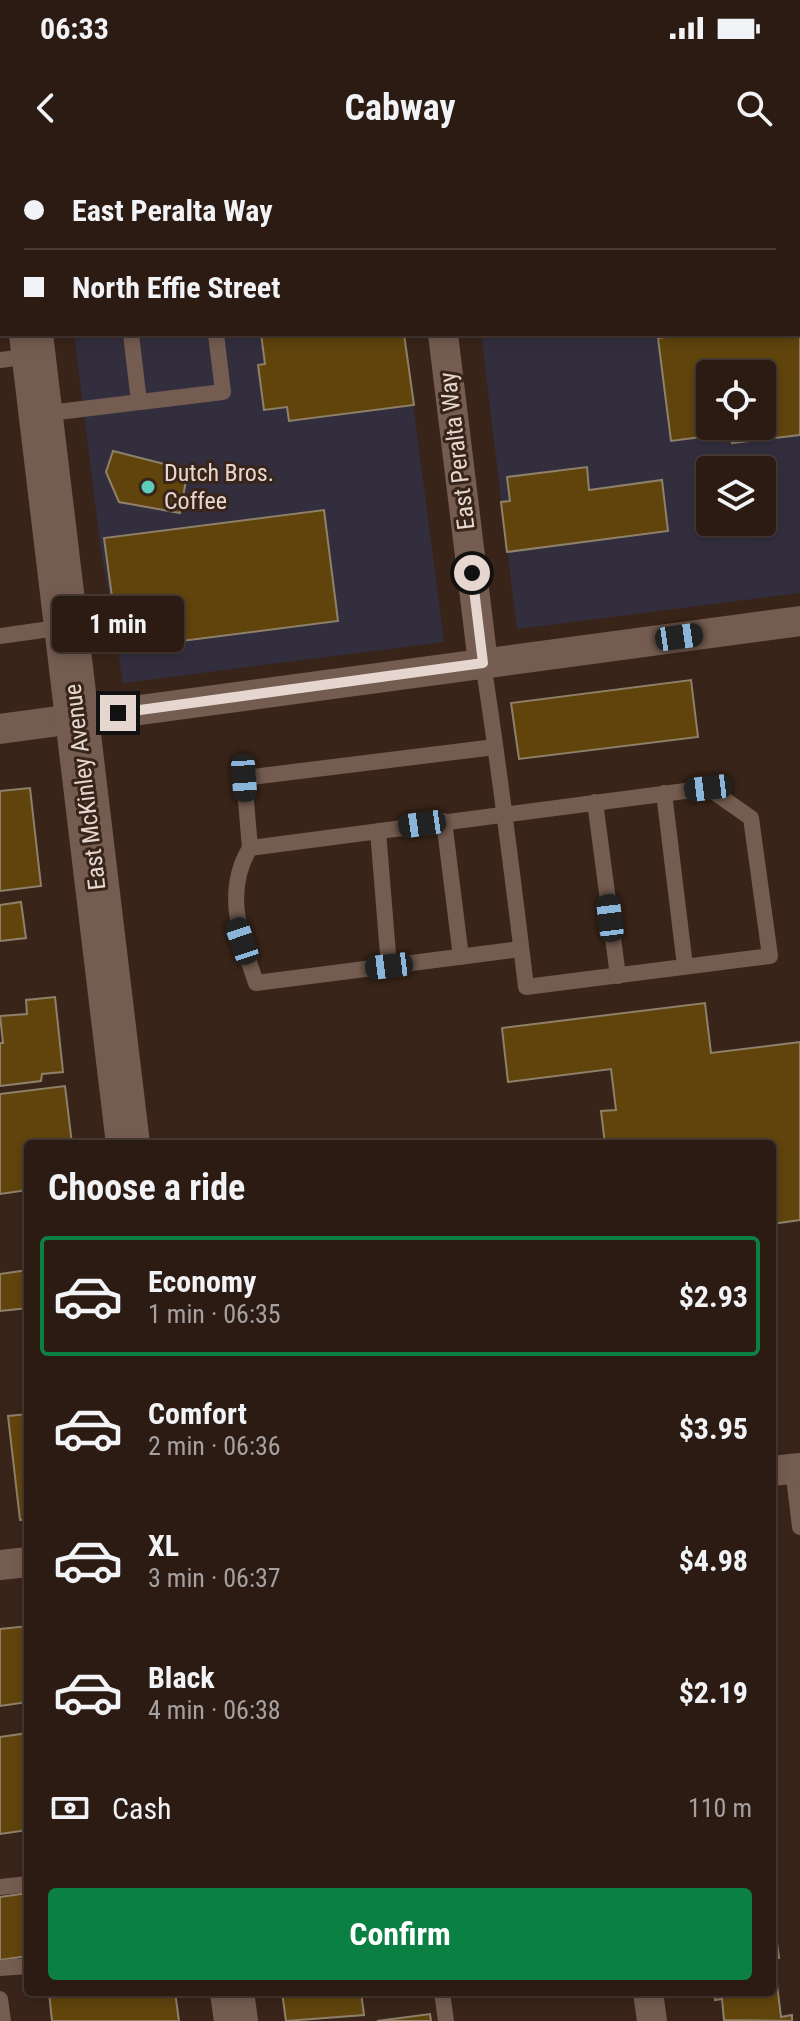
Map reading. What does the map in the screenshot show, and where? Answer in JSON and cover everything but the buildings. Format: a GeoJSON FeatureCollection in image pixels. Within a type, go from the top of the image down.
{"type":"FeatureCollection","features":[{"type":"Feature","properties":{"kind":"main road","name":"East McKinley Avenue"},"geometry":{"type":"LineString","coordinates":[[22,350],[41,414],[128,1140]]}},
{"type":"Feature","properties":{"kind":"main road"},"geometry":{"type":"LineString","coordinates":[[233,1996],[236,2021]]}},
{"type":"Feature","properties":{"kind":"street","name":"East Peralta Way"},"geometry":{"type":"LineString","coordinates":[[443,336],[483,663]]}},
{"type":"Feature","properties":{"kind":"street"},"geometry":{"type":"LineString","coordinates":[[0,729],[800,621]]}},
{"type":"Feature","properties":{"kind":"street"},"geometry":{"type":"LineString","coordinates":[[0,1565],[24,1562]]}},
{"type":"Feature","properties":{"kind":"street"},"geometry":{"type":"LineString","coordinates":[[649,1996],[652,2021]]}},
{"type":"Feature","properties":{"kind":"lane"},"geometry":{"type":"LineString","coordinates":[[131,336],[139,402]]}},
{"type":"Feature","properties":{"kind":"lane"},"geometry":{"type":"LineString","coordinates":[[41,414],[223,392],[216,336]]}},
{"type":"Feature","properties":{"kind":"lane"},"geometry":{"type":"LineString","coordinates":[[0,636],[66,627]]}},
{"type":"Feature","properties":{"kind":"lane"},"geometry":{"type":"LineString","coordinates":[[250,848],[504,813],[708,788],[751,818],[770,956],[526,987],[504,813],[483,663]]}},
{"type":"Feature","properties":{"kind":"lane"},"geometry":{"type":"LineString","coordinates":[[495,747],[244,778],[250,848],[240,865],[235,920],[256,983],[521,949]]}},
{"type":"Feature","properties":{"kind":"lane"},"geometry":{"type":"LineString","coordinates":[[664,793],[685,966]]}},
{"type":"Feature","properties":{"kind":"lane"},"geometry":{"type":"LineString","coordinates":[[595,802],[618,976]]}},
{"type":"Feature","properties":{"kind":"lane"},"geometry":{"type":"LineString","coordinates":[[444,821],[461,957]]}},
{"type":"Feature","properties":{"kind":"lane"},"geometry":{"type":"LineString","coordinates":[[378,831],[389,966]]}},
{"type":"Feature","properties":{"kind":"lane"},"geometry":{"type":"LineString","coordinates":[[788,1469],[800,1527]]}},
{"type":"Feature","properties":{"kind":"lane"},"geometry":{"type":"LineString","coordinates":[[0,1887],[24,1884]]}},
{"type":"Feature","properties":{"kind":"lane"},"geometry":{"type":"LineString","coordinates":[[0,1968],[24,1966]]}},
{"type":"Feature","properties":{"kind":"lane"},"geometry":{"type":"LineString","coordinates":[[443,1996],[446,2021]]}},
{"type":"Feature","properties":{"kind":"lane"},"geometry":{"type":"LineString","coordinates":[[0,1999],[3,2021]]}},
{"type":"Feature","properties":{"kind":"shaded area"},"geometry":{"type":"Polygon","coordinates":[[[74,336],[404,336],[444,642],[123,683],[100,543],[74,336]]]}},
{"type":"Feature","properties":{"kind":"shaded area"},"geometry":{"type":"Polygon","coordinates":[[[481,336],[800,336],[800,593],[517,629],[481,336]]]}},
{"type":"Feature","properties":{"kind":"place","name":"Dutch Bros. Coffee"},"geometry":{"type":"Point","coordinates":[148,487]}},
{"type":"Feature","properties":{"kind":"route"},"geometry":{"type":"LineString","coordinates":[[118,713],[483,663],[472,573]]}}]}
